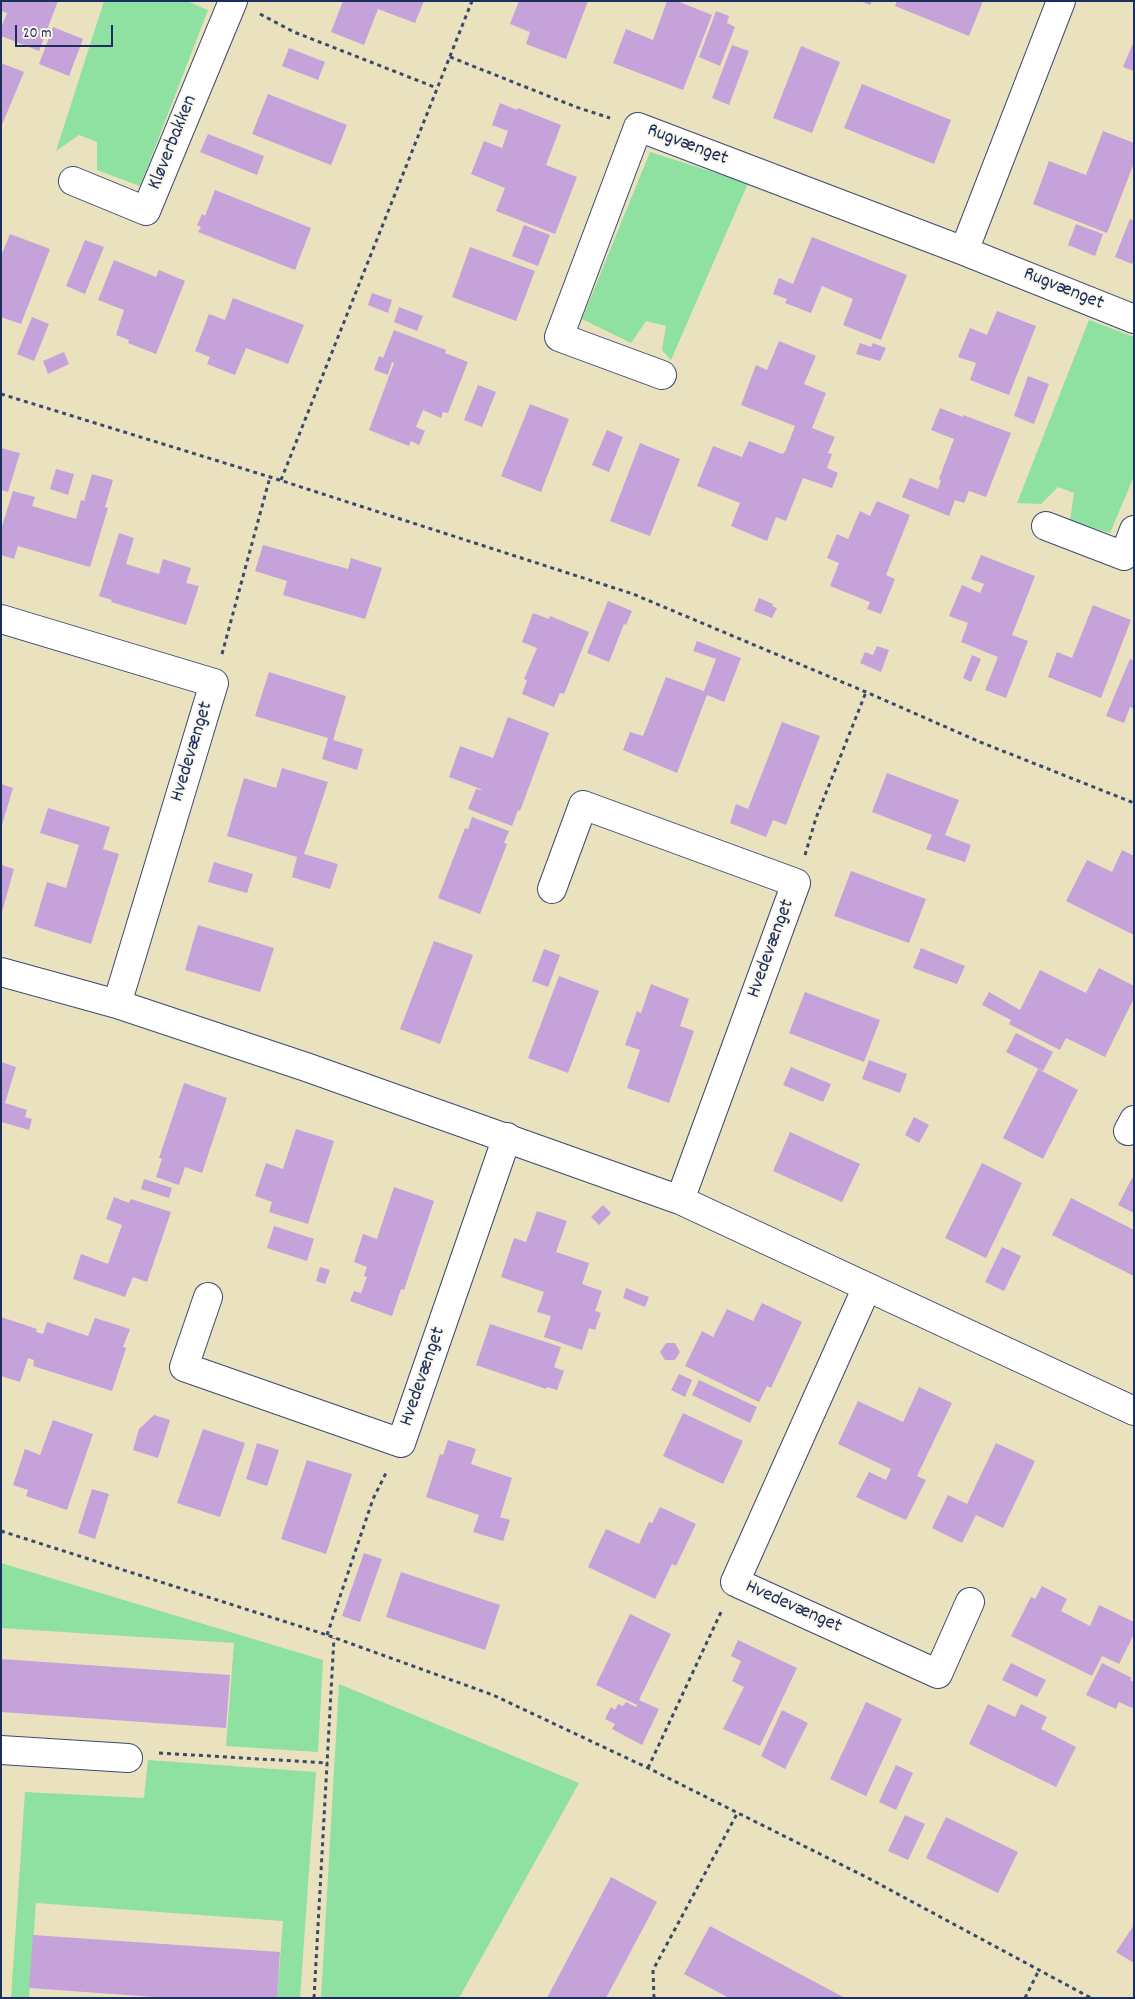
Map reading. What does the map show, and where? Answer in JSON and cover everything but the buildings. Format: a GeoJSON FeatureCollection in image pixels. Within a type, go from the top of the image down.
{"type":"FeatureCollection","features":[{"type":"Feature","properties":{"kind":"street"},"geometry":{"type":"LineString","coordinates":[[964,251],[1061,1]]}},
{"type":"Feature","properties":{"kind":"street","name":"Kløverbakken"},"geometry":{"type":"LineString","coordinates":[[73,180],[146,211],[243,6]]}},
{"type":"Feature","properties":{"kind":"street","name":"Rugvænget"},"geometry":{"type":"LineString","coordinates":[[662,375],[559,337],[638,127],[964,251],[1134,319]]}},
{"type":"Feature","properties":{"kind":"street"},"geometry":{"type":"LineString","coordinates":[[1046,526],[1124,556],[1134,530]]}},
{"type":"Feature","properties":{"kind":"street","name":"Hvedevænget"},"geometry":{"type":"LineString","coordinates":[[1,619],[214,683],[117,1004]]}},
{"type":"Feature","properties":{"kind":"street","name":"Hvedevænget"},"geometry":{"type":"LineString","coordinates":[[552,889],[583,805],[796,883],[680,1200]]}},
{"type":"Feature","properties":{"kind":"street"},"geometry":{"type":"LineString","coordinates":[[1,972],[117,1004],[316,1070],[680,1200],[1134,1410]]}},
{"type":"Feature","properties":{"kind":"street","name":"Hvedevænget"},"geometry":{"type":"LineString","coordinates":[[208,1297],[184,1367],[401,1443],[507,1138]]}},
{"type":"Feature","properties":{"kind":"street","name":"Hvedevænget"},"geometry":{"type":"LineString","coordinates":[[867,1287],[735,1582],[938,1674],[970,1602]]}},
{"type":"Feature","properties":{"kind":"street"},"geometry":{"type":"LineString","coordinates":[[1,1750],[128,1758]]}},
{"type":"Feature","properties":{"kind":"path"},"geometry":{"type":"LineString","coordinates":[[281,480],[472,1]]}},
{"type":"Feature","properties":{"kind":"path"},"geometry":{"type":"LineString","coordinates":[[243,6],[294,32],[437,88]]}},
{"type":"Feature","properties":{"kind":"path"},"geometry":{"type":"LineString","coordinates":[[450,57],[576,107],[638,127]]}},
{"type":"Feature","properties":{"kind":"path"},"geometry":{"type":"LineString","coordinates":[[1,394],[281,480],[632,594],[980,742],[1134,803]]}},
{"type":"Feature","properties":{"kind":"path"},"geometry":{"type":"LineString","coordinates":[[214,683],[270,477]]}},
{"type":"Feature","properties":{"kind":"path"},"geometry":{"type":"LineString","coordinates":[[796,883],[816,818],[866,692]]}},
{"type":"Feature","properties":{"kind":"path"},"geometry":{"type":"LineString","coordinates":[[327,1635],[372,1499],[401,1443]]}},
{"type":"Feature","properties":{"kind":"path"},"geometry":{"type":"LineString","coordinates":[[1,1531],[327,1635],[493,1695],[738,1812],[868,1878],[1091,1998]]}},
{"type":"Feature","properties":{"kind":"path"},"geometry":{"type":"LineString","coordinates":[[648,1768],[735,1582]]}},
{"type":"Feature","properties":{"kind":"path"},"geometry":{"type":"LineString","coordinates":[[314,1998],[334,1638]]}},
{"type":"Feature","properties":{"kind":"path"},"geometry":{"type":"LineString","coordinates":[[128,1758],[145,1753],[328,1763]]}},
{"type":"Feature","properties":{"kind":"path"},"geometry":{"type":"LineString","coordinates":[[654,1998],[653,1970],[738,1812]]}},
{"type":"Feature","properties":{"kind":"path"},"geometry":{"type":"LineString","coordinates":[[1025,1998],[1039,1970]]}},
{"type":"Feature","properties":{"kind":"green space"},"geometry":{"type":"Polygon","coordinates":[[[104,1],[187,1],[208,10],[140,186],[97,170],[97,142],[79,135],[56,151],[104,1]]]}},
{"type":"Feature","properties":{"kind":"green space"},"geometry":{"type":"Polygon","coordinates":[[[650,152],[748,183],[671,360],[662,350],[666,326],[646,321],[631,343],[582,319],[650,152]]]}},
{"type":"Feature","properties":{"kind":"green space"},"geometry":{"type":"Polygon","coordinates":[[[1089,320],[1134,337],[1134,476],[1110,533],[1070,521],[1074,493],[1058,487],[1041,504],[1017,503],[1089,320]]]}},
{"type":"Feature","properties":{"kind":"green space"},"geometry":{"type":"Polygon","coordinates":[[[1,1563],[323,1660],[318,1752],[226,1746],[234,1643],[1,1628],[1,1563]]]}},
{"type":"Feature","properties":{"kind":"green space"},"geometry":{"type":"Polygon","coordinates":[[[339,1684],[579,1783],[459,1998],[321,1998],[339,1684]]]}},
{"type":"Feature","properties":{"kind":"green space"},"geometry":{"type":"Polygon","coordinates":[[[148,1760],[316,1772],[300,1998],[277,1998],[283,1921],[36,1903],[29,1998],[11,1998],[25,1792],[144,1798],[148,1760]]]}}]}
